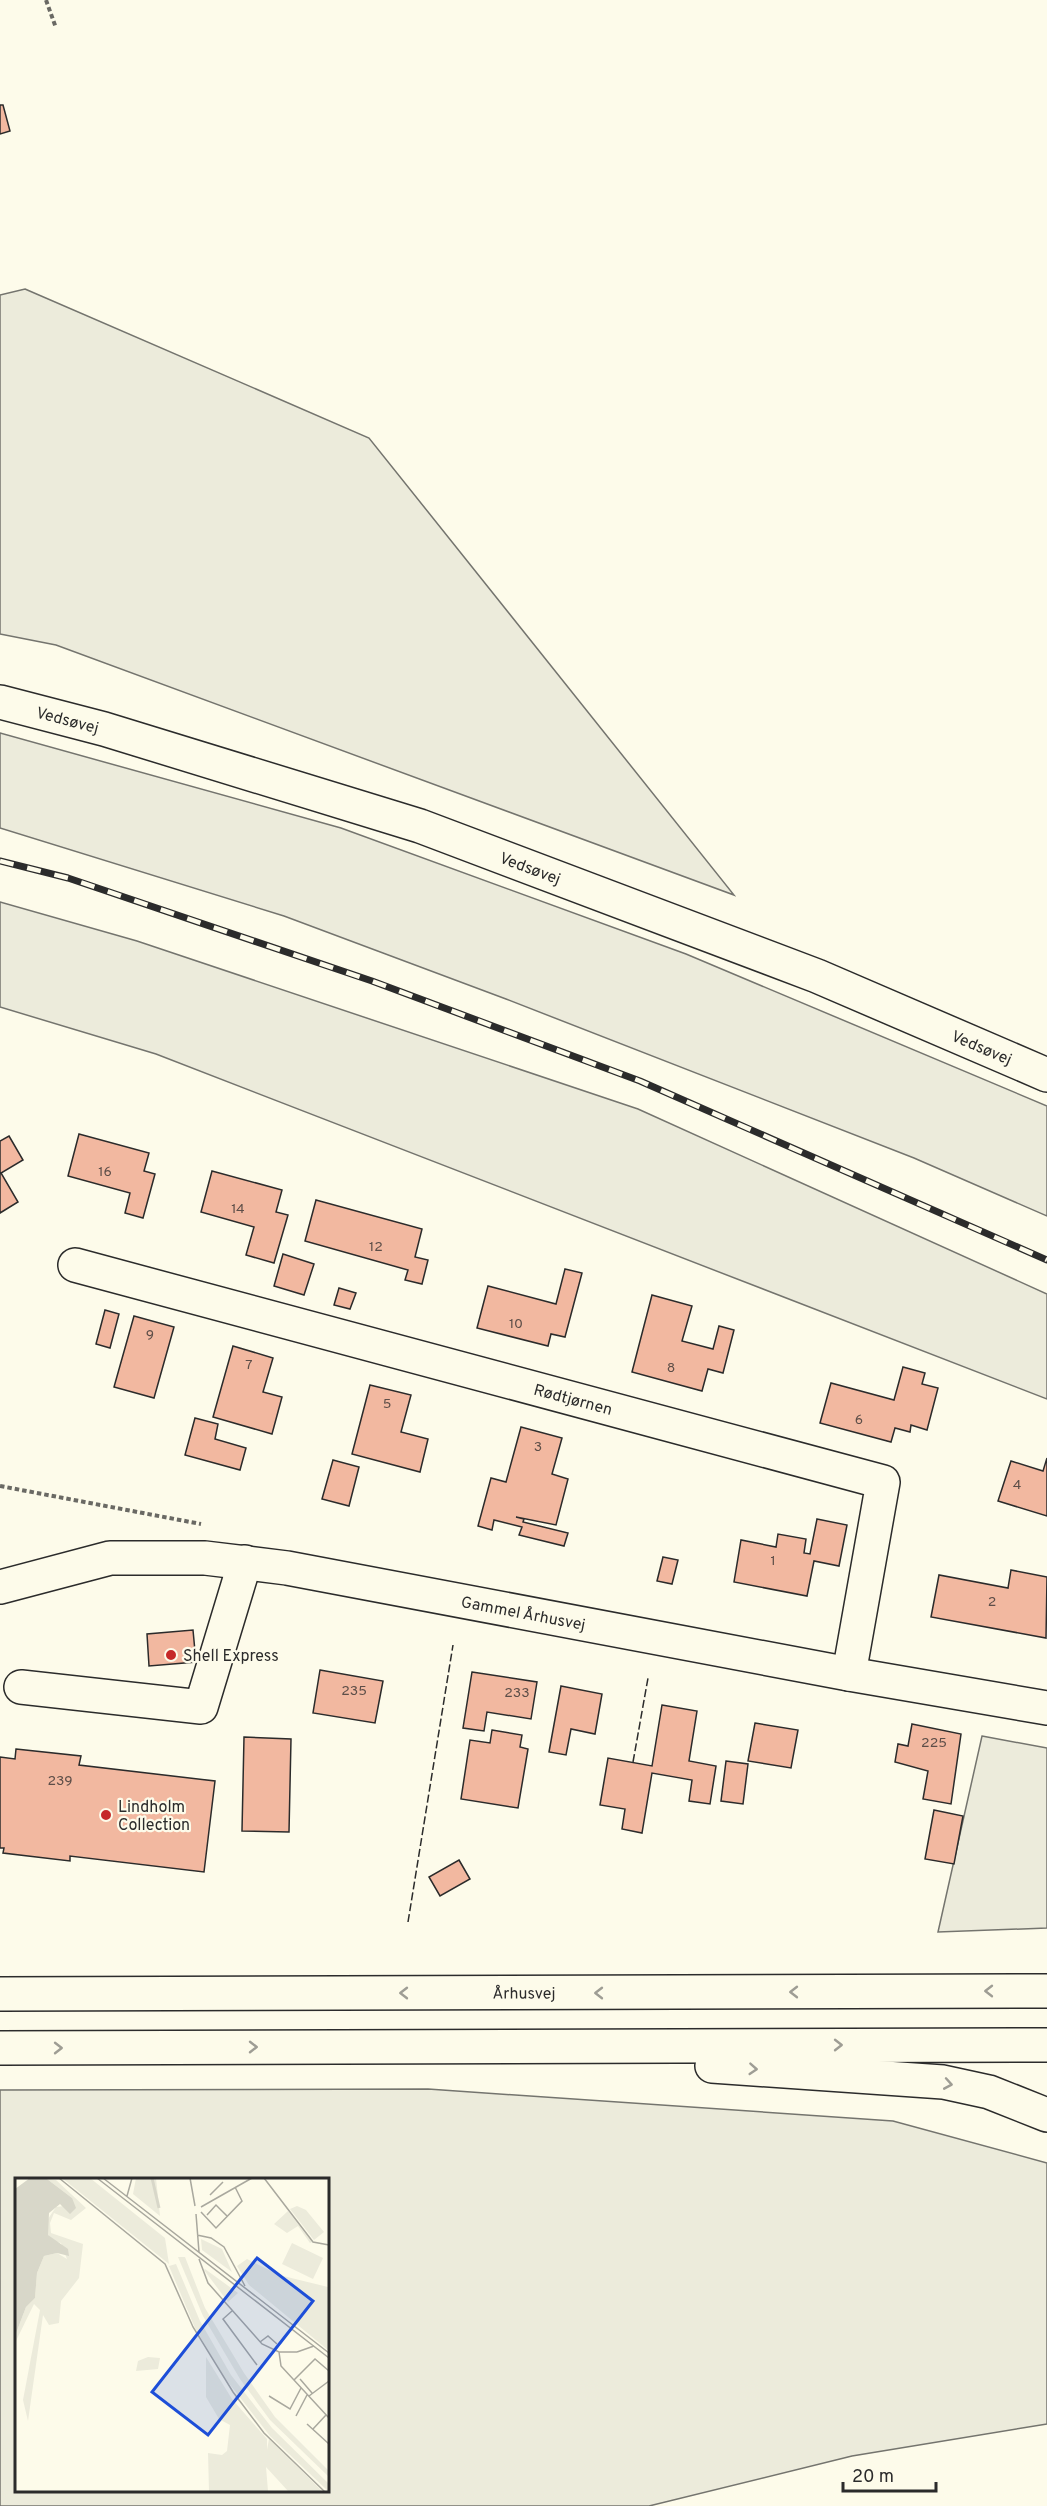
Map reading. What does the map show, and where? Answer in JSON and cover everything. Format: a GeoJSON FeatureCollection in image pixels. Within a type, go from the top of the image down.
{"type":"FeatureCollection","features":[{"type":"Feature","properties":{"kind":"street","name":"Vedsøvej"},"geometry":{"type":"LineString","coordinates":[[0,702],[104,729],[420,826],[817,976],[1047,1075]]}},
{"type":"Feature","properties":{"kind":"street","name":"Rødtjørnen"},"geometry":{"type":"LineString","coordinates":[[75,1265],[883,1482],[849,1674]]}},
{"type":"Feature","properties":{"kind":"street","name":"Gammel Århusvej"},"geometry":{"type":"LineString","coordinates":[[0,1587],[110,1558],[205,1558],[245,1562],[311,1572],[849,1674],[1047,1708]]}},
{"type":"Feature","properties":{"kind":"street"},"geometry":{"type":"LineString","coordinates":[[21,1687],[201,1707],[245,1562]]}},
{"type":"Feature","properties":{"kind":"street","name":"Århusvej"},"geometry":{"type":"LineString","coordinates":[[0,1995],[1047,1991]]}},
{"type":"Feature","properties":{"kind":"street"},"geometry":{"type":"LineString","coordinates":[[0,2048],[1047,2045]]}},
{"type":"Feature","properties":{"kind":"street"},"geometry":{"type":"LineString","coordinates":[[444,2047],[944,2082],[989,2092],[1047,2115]]}},
{"type":"Feature","properties":{"kind":"path"},"geometry":{"type":"LineString","coordinates":[[46,0],[56,28]]}},
{"type":"Feature","properties":{"kind":"path"},"geometry":{"type":"LineString","coordinates":[[0,1486],[204,1524],[205,1558]]}},
{"type":"Feature","properties":{"kind":"shaded area"},"geometry":{"type":"Polygon","coordinates":[[[25,289],[369,438],[734,895],[56,645],[0,634],[0,295],[25,289]]]}},
{"type":"Feature","properties":{"kind":"shaded area"},"geometry":{"type":"Polygon","coordinates":[[[0,733],[341,828],[686,954],[1047,1106],[1047,1216],[914,1158],[506,999],[284,916],[0,828],[0,733]]]}},
{"type":"Feature","properties":{"kind":"shaded area"},"geometry":{"type":"Polygon","coordinates":[[[0,902],[137,941],[638,1109],[1047,1294],[1047,1399],[156,1054],[0,1007],[0,902]]]}},
{"type":"Feature","properties":{"kind":"shaded area"},"geometry":{"type":"Polygon","coordinates":[[[982,1736],[1047,1748],[1047,1928],[938,1932],[982,1736]]]}},
{"type":"Feature","properties":{"kind":"shaded area"},"geometry":{"type":"Polygon","coordinates":[[[428,2089],[893,2121],[1047,2163],[1047,2424],[852,2456],[649,2506],[0,2506],[0,2090],[428,2089]]]}},
{"type":"Feature","properties":{"kind":"building"},"geometry":{"type":"Polygon","coordinates":[[[0,105],[3,105],[10,131],[0,134],[0,105]]]}},
{"type":"Feature","properties":{"kind":"building"},"geometry":{"type":"Polygon","coordinates":[[[79,1134],[149,1153],[144,1171],[155,1174],[143,1218],[125,1213],[130,1193],[68,1176],[79,1134]]]}},
{"type":"Feature","properties":{"kind":"building"},"geometry":{"type":"Polygon","coordinates":[[[9,1136],[23,1160],[1,1173],[18,1202],[0,1213],[0,1141],[9,1136]]]}},
{"type":"Feature","properties":{"kind":"building"},"geometry":{"type":"Polygon","coordinates":[[[212,1171],[282,1190],[276,1212],[288,1215],[274,1263],[246,1255],[254,1227],[201,1212],[212,1171]]]}},
{"type":"Feature","properties":{"kind":"building"},"geometry":{"type":"Polygon","coordinates":[[[316,1200],[422,1229],[415,1257],[428,1260],[422,1284],[405,1280],[408,1270],[305,1241],[316,1200]]]}},
{"type":"Feature","properties":{"kind":"building"},"geometry":{"type":"Polygon","coordinates":[[[283,1254],[314,1264],[304,1295],[274,1286],[283,1254]]]}},
{"type":"Feature","properties":{"kind":"building"},"geometry":{"type":"Polygon","coordinates":[[[565,1269],[582,1273],[565,1337],[551,1334],[548,1346],[477,1328],[488,1286],[556,1304],[565,1269]]]}},
{"type":"Feature","properties":{"kind":"building"},"geometry":{"type":"Polygon","coordinates":[[[339,1288],[356,1293],[350,1309],[334,1305],[339,1288]]]}},
{"type":"Feature","properties":{"kind":"building"},"geometry":{"type":"Polygon","coordinates":[[[652,1295],[692,1306],[682,1341],[713,1349],[719,1326],[734,1330],[723,1373],[708,1369],[702,1391],[632,1372],[652,1295]]]}},
{"type":"Feature","properties":{"kind":"building"},"geometry":{"type":"Polygon","coordinates":[[[105,1310],[119,1314],[110,1348],[96,1344],[105,1310]]]}},
{"type":"Feature","properties":{"kind":"building"},"geometry":{"type":"Polygon","coordinates":[[[134,1316],[174,1327],[154,1398],[114,1387],[134,1316]]]}},
{"type":"Feature","properties":{"kind":"building"},"geometry":{"type":"Polygon","coordinates":[[[233,1346],[273,1358],[263,1392],[282,1397],[272,1434],[213,1417],[233,1346]]]}},
{"type":"Feature","properties":{"kind":"building"},"geometry":{"type":"Polygon","coordinates":[[[903,1367],[925,1373],[922,1384],[938,1388],[927,1430],[911,1425],[910,1432],[895,1428],[891,1442],[820,1423],[831,1383],[894,1400],[903,1367]]]}},
{"type":"Feature","properties":{"kind":"building"},"geometry":{"type":"Polygon","coordinates":[[[370,1385],[411,1395],[401,1432],[428,1439],[420,1472],[352,1454],[370,1385]]]}},
{"type":"Feature","properties":{"kind":"building"},"geometry":{"type":"Polygon","coordinates":[[[195,1418],[218,1424],[215,1439],[246,1448],[240,1470],[185,1455],[195,1418]]]}},
{"type":"Feature","properties":{"kind":"building"},"geometry":{"type":"Polygon","coordinates":[[[521,1427],[562,1438],[552,1474],[568,1479],[556,1525],[516,1517],[524,1519],[523,1522],[568,1533],[564,1546],[519,1535],[522,1527],[494,1520],[492,1530],[478,1526],[491,1478],[506,1482],[521,1427]]]}},
{"type":"Feature","properties":{"kind":"building"},"geometry":{"type":"Polygon","coordinates":[[[1047,1458],[1047,1516],[998,1501],[1011,1461],[1043,1471],[1047,1458]]]}},
{"type":"Feature","properties":{"kind":"building"},"geometry":{"type":"Polygon","coordinates":[[[333,1460],[359,1467],[349,1506],[322,1499],[333,1460]]]}},
{"type":"Feature","properties":{"kind":"building"},"geometry":{"type":"Polygon","coordinates":[[[817,1519],[847,1525],[839,1566],[814,1561],[807,1596],[734,1582],[741,1540],[776,1547],[778,1534],[806,1539],[804,1553],[810,1554],[817,1519]]]}},
{"type":"Feature","properties":{"kind":"building"},"geometry":{"type":"Polygon","coordinates":[[[663,1557],[678,1560],[672,1584],[657,1581],[663,1557]]]}},
{"type":"Feature","properties":{"kind":"building"},"geometry":{"type":"Polygon","coordinates":[[[1011,1570],[1047,1577],[1046,1638],[931,1617],[939,1575],[1008,1588],[1011,1570]]]}},
{"type":"Feature","properties":{"kind":"building"},"geometry":{"type":"Polygon","coordinates":[[[193,1630],[196,1662],[149,1666],[147,1634],[193,1630]]]}},
{"type":"Feature","properties":{"kind":"building"},"geometry":{"type":"Polygon","coordinates":[[[320,1670],[383,1681],[375,1723],[313,1713],[320,1670]]]}},
{"type":"Feature","properties":{"kind":"building"},"geometry":{"type":"Polygon","coordinates":[[[472,1672],[537,1682],[531,1719],[487,1712],[484,1731],[463,1728],[472,1672]]]}},
{"type":"Feature","properties":{"kind":"building"},"geometry":{"type":"Polygon","coordinates":[[[561,1686],[602,1694],[595,1734],[571,1729],[566,1755],[549,1752],[561,1686]]]}},
{"type":"Feature","properties":{"kind":"building"},"geometry":{"type":"Polygon","coordinates":[[[662,1705],[697,1711],[689,1761],[716,1766],[710,1804],[689,1801],[692,1780],[652,1773],[642,1833],[622,1829],[625,1809],[600,1805],[608,1758],[652,1766],[662,1705]]]}},
{"type":"Feature","properties":{"kind":"building"},"geometry":{"type":"Polygon","coordinates":[[[755,1723],[798,1730],[791,1768],[748,1761],[755,1723]]]}},
{"type":"Feature","properties":{"kind":"building"},"geometry":{"type":"Polygon","coordinates":[[[912,1724],[961,1734],[951,1804],[923,1799],[928,1771],[895,1762],[898,1744],[908,1746],[912,1724]]]}},
{"type":"Feature","properties":{"kind":"building"},"geometry":{"type":"Polygon","coordinates":[[[492,1730],[522,1735],[520,1747],[528,1749],[518,1808],[461,1799],[470,1740],[490,1743],[492,1730]]]}},
{"type":"Feature","properties":{"kind":"building"},"geometry":{"type":"Polygon","coordinates":[[[244,1737],[291,1739],[289,1832],[242,1831],[244,1737]]]}},
{"type":"Feature","properties":{"kind":"building","name":"Lindholm Collection"},"geometry":{"type":"Polygon","coordinates":[[[16,1749],[81,1756],[79,1765],[215,1781],[204,1872],[70,1856],[70,1861],[3,1853],[4,1848],[0,1848],[0,1757],[15,1759],[16,1749]]]}},
{"type":"Feature","properties":{"kind":"building"},"geometry":{"type":"Polygon","coordinates":[[[726,1761],[748,1764],[743,1804],[721,1801],[726,1761]]]}},
{"type":"Feature","properties":{"kind":"building"},"geometry":{"type":"Polygon","coordinates":[[[934,1810],[963,1816],[954,1864],[925,1859],[934,1810]]]}},
{"type":"Feature","properties":{"kind":"building"},"geometry":{"type":"Polygon","coordinates":[[[459,1860],[470,1879],[440,1896],[429,1877],[459,1860]]]}},
{"type":"Feature","properties":{"kind":"railway"},"geometry":{"type":"LineString","coordinates":[[0,861],[68,878],[372,981],[640,1081],[1047,1260]]}},
{"type":"Feature","properties":{"kind":"fence"},"geometry":{"type":"LineString","coordinates":[[408,1922],[453,1645]]}},
{"type":"Feature","properties":{"kind":"fence"},"geometry":{"type":"LineString","coordinates":[[633,1762],[648,1678]]}},
{"type":"Feature","properties":{"kind":"place","name":"Shell Express"},"geometry":{"type":"Point","coordinates":[171,1655]}},
{"type":"Feature","properties":{"kind":"place","name":"Lindholm Collection"},"geometry":{"type":"Point","coordinates":[106,1815]}}]}
